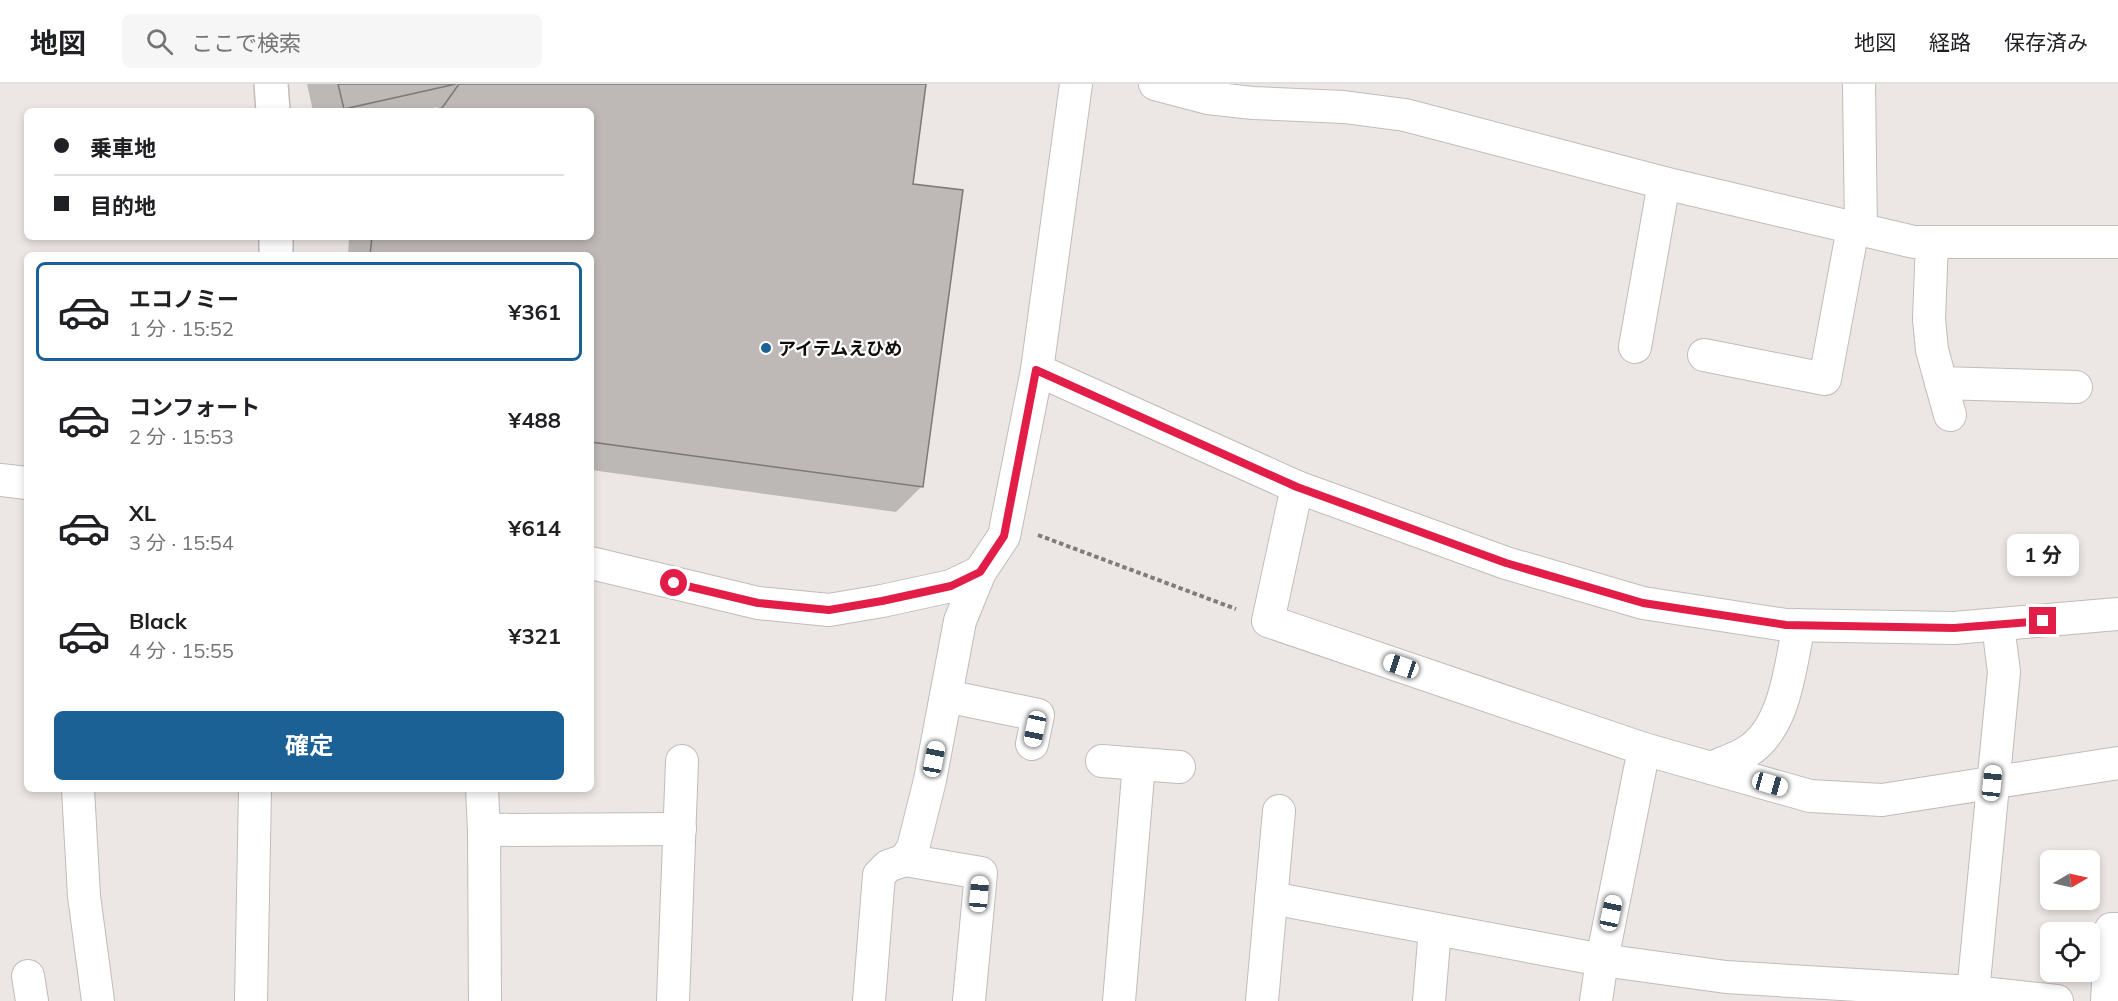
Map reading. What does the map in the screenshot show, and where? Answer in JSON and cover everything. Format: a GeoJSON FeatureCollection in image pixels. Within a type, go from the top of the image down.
{"type":"FeatureCollection","features":[{"type":"Feature","properties":{"kind":"street"},"geometry":{"type":"LineString","coordinates":[[271,84],[273,108]]}},
{"type":"Feature","properties":{"kind":"street"},"geometry":{"type":"LineString","coordinates":[[905,860],[913,848],[924,803],[960,621],[980,572],[1004,536],[1036,370],[1076,84]]}},
{"type":"Feature","properties":{"kind":"street"},"geometry":{"type":"LineString","coordinates":[[1155,84],[1208,98],[1253,103],[1344,107],[1405,115],[1664,183],[1914,242],[2118,242]]}},
{"type":"Feature","properties":{"kind":"street"},"geometry":{"type":"LineString","coordinates":[[1704,355],[1825,379],[1857,229],[1860,84]]}},
{"type":"Feature","properties":{"kind":"street"},"geometry":{"type":"LineString","coordinates":[[1635,347],[1664,183]]}},
{"type":"Feature","properties":{"kind":"street"},"geometry":{"type":"LineString","coordinates":[[1932,242],[1929,319],[1932,350],[1950,415]]}},
{"type":"Feature","properties":{"kind":"street"},"geometry":{"type":"LineString","coordinates":[[1036,370],[1297,487],[1506,563],[1643,603],[1786,625],[1954,628],[2118,614]]}},
{"type":"Feature","properties":{"kind":"street"},"geometry":{"type":"LineString","coordinates":[[1941,383],[2076,387]]}},
{"type":"Feature","properties":{"kind":"street"},"geometry":{"type":"LineString","coordinates":[[0,480],[24,483]]}},
{"type":"Feature","properties":{"kind":"street"},"geometry":{"type":"LineString","coordinates":[[1297,487],[1268,621],[1644,749],[1810,796],[1882,800],[2118,763]]}},
{"type":"Feature","properties":{"kind":"street"},"geometry":{"type":"LineString","coordinates":[[594,564],[758,603],[829,610],[951,586],[980,572]]}},
{"type":"Feature","properties":{"kind":"street"},"geometry":{"type":"LineString","coordinates":[[1973,992],[2004,672],[1998,624]]}},
{"type":"Feature","properties":{"kind":"street"},"geometry":{"type":"LineString","coordinates":[[1711,768],[1747,752],[1767,734],[1779,712],[1799,625]]}},
{"type":"Feature","properties":{"kind":"street"},"geometry":{"type":"LineString","coordinates":[[946,696],[1038,715],[1032,744]]}},
{"type":"Feature","properties":{"kind":"street"},"geometry":{"type":"LineString","coordinates":[[1596,1001],[1644,749]]}},
{"type":"Feature","properties":{"kind":"street"},"geometry":{"type":"LineString","coordinates":[[673,1001],[682,761]]}},
{"type":"Feature","properties":{"kind":"street"},"geometry":{"type":"LineString","coordinates":[[1102,761],[1179,767]]}},
{"type":"Feature","properties":{"kind":"street"},"geometry":{"type":"LineString","coordinates":[[1119,1001],[1139,764]]}},
{"type":"Feature","properties":{"kind":"street"},"geometry":{"type":"LineString","coordinates":[[78,792],[84,896],[98,1001]]}},
{"type":"Feature","properties":{"kind":"street"},"geometry":{"type":"LineString","coordinates":[[251,1001],[255,792]]}},
{"type":"Feature","properties":{"kind":"street"},"geometry":{"type":"LineString","coordinates":[[482,792],[485,1001]]}},
{"type":"Feature","properties":{"kind":"street"},"geometry":{"type":"LineString","coordinates":[[1262,1001],[1279,811]]}},
{"type":"Feature","properties":{"kind":"street"},"geometry":{"type":"LineString","coordinates":[[484,830],[680,829]]}},
{"type":"Feature","properties":{"kind":"street"},"geometry":{"type":"LineString","coordinates":[[869,1001],[879,875],[888,866],[905,860],[981,873],[969,1001]]}},
{"type":"Feature","properties":{"kind":"street"},"geometry":{"type":"LineString","coordinates":[[1271,898],[1602,960],[1726,977],[1973,992],[2057,1001]]}},
{"type":"Feature","properties":{"kind":"street"},"geometry":{"type":"LineString","coordinates":[[1429,1001],[1435,928]]}},
{"type":"Feature","properties":{"kind":"street"},"geometry":{"type":"LineString","coordinates":[[2107,1001],[2111,929],[2118,929]]}},
{"type":"Feature","properties":{"kind":"path"},"geometry":{"type":"LineString","coordinates":[[1006,524],[1268,621]]}},
{"type":"Feature","properties":{"kind":"building"},"geometry":{"type":"Polygon","coordinates":[[[338,84],[456,84],[348,108],[344,108],[338,84]]]}},
{"type":"Feature","properties":{"kind":"building","name":"アイテムえひめ"},"geometry":{"type":"Polygon","coordinates":[[[459,84],[926,84],[913,184],[963,190],[923,487],[594,442],[594,252],[370,252],[372,240],[594,240],[594,108],[442,108],[459,84]]]}},
{"type":"Feature","properties":{"kind":"place","name":"アイテムえひめ"},"geometry":{"type":"Point","coordinates":[766,348]}},
{"type":"Feature","properties":{"kind":"route"},"geometry":{"type":"LineString","coordinates":[[674,583],[758,603],[829,610],[951,586],[980,572],[1004,536],[1036,370],[1297,487],[1506,563],[1643,603],[1786,625],[1954,628],[2043,621]]}}]}
